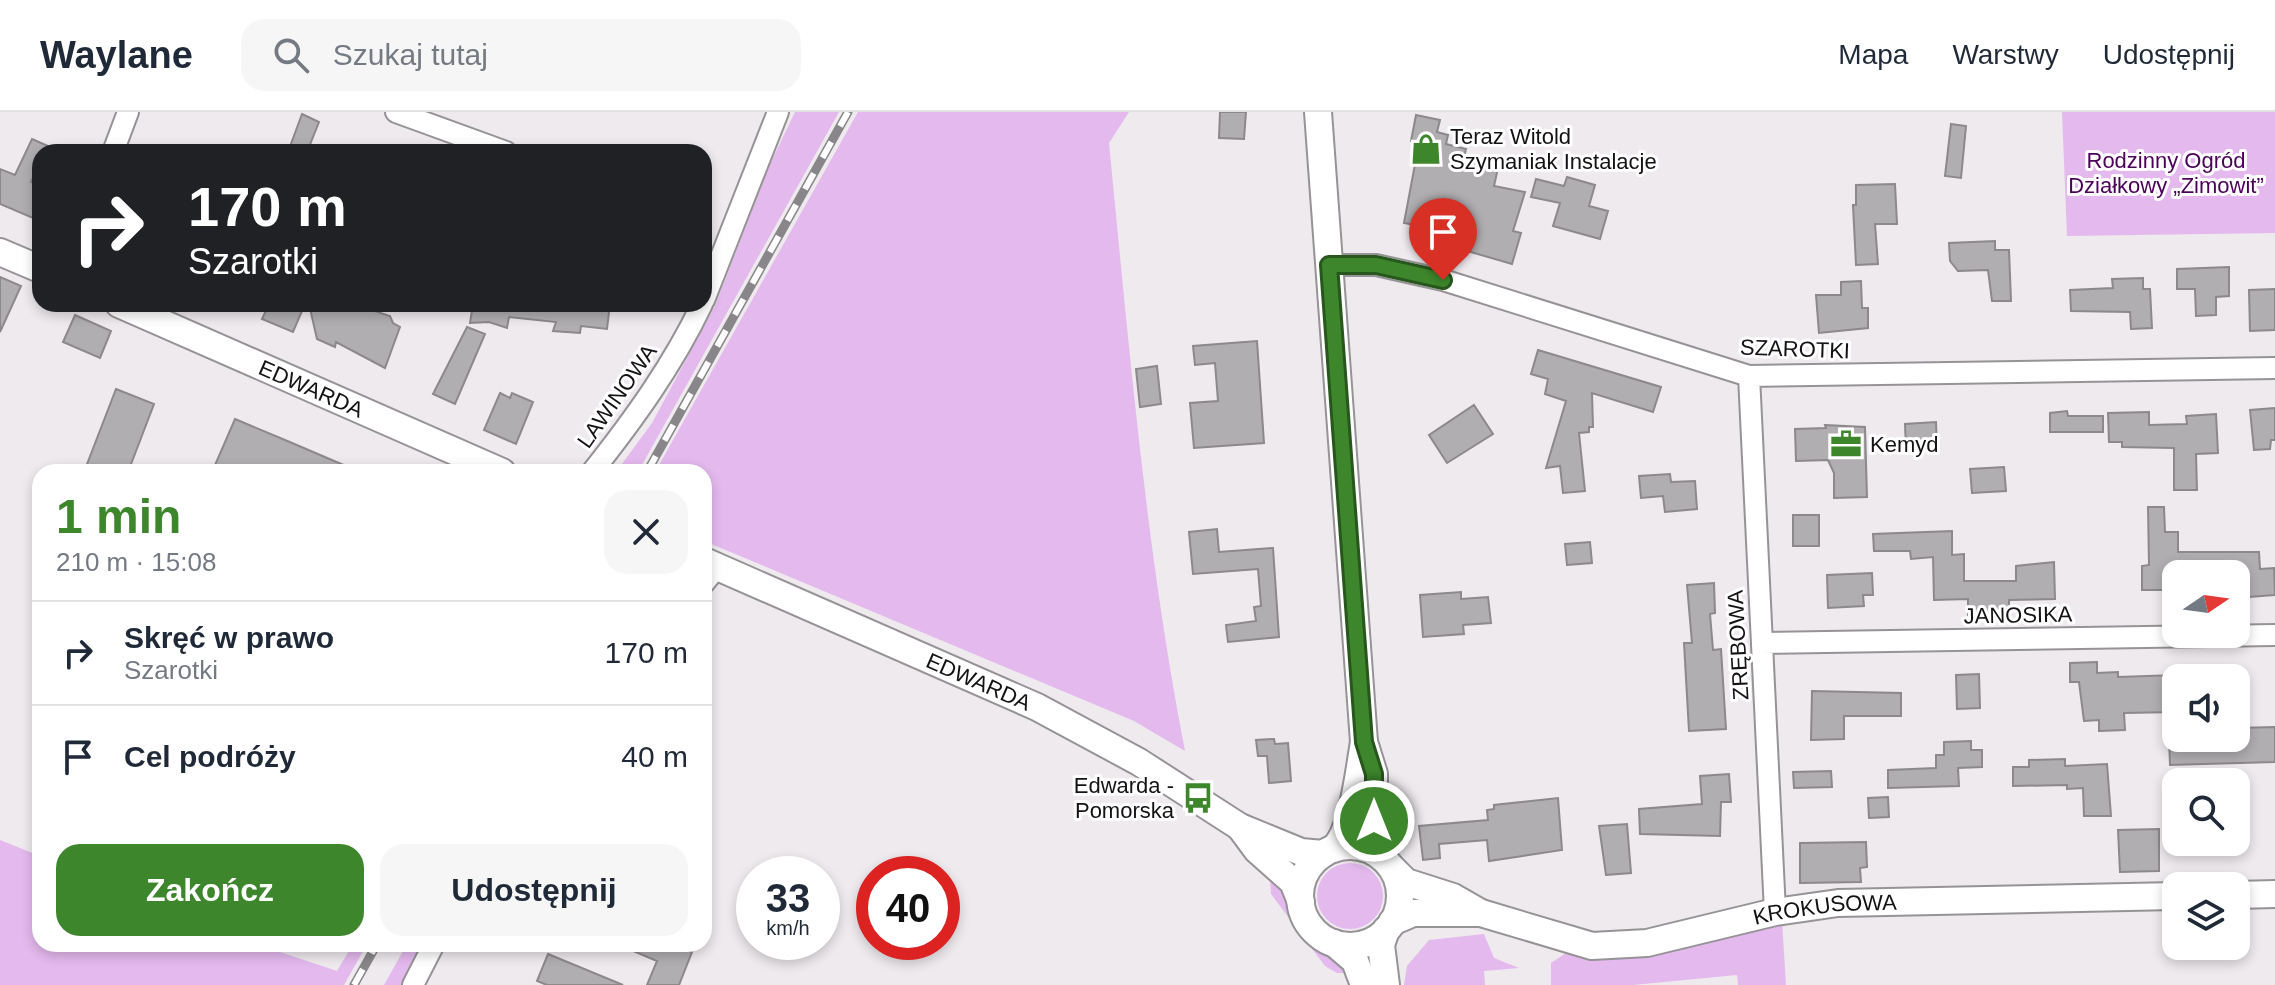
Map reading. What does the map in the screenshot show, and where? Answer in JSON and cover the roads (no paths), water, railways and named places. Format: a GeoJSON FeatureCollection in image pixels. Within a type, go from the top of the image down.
{"type":"FeatureCollection","features":[{"type":"Feature","properties":{"kind":"street"},"geometry":{"type":"LineString","coordinates":[[116,144],[128,112]]}},
{"type":"Feature","properties":{"kind":"street"},"geometry":{"type":"LineString","coordinates":[[396,112],[484,144]]}},
{"type":"Feature","properties":{"kind":"street","name":"LAWINOWA"},"geometry":{"type":"LineString","coordinates":[[712,279],[778,112]]}},
{"type":"Feature","properties":{"kind":"street"},"geometry":{"type":"LineString","coordinates":[[1318,112],[1364,742],[1374,774],[1374,835],[1400,900],[1381,945],[1386,985]]}},
{"type":"Feature","properties":{"kind":"street"},"geometry":{"type":"LineString","coordinates":[[0,252],[32,266]]}},
{"type":"Feature","properties":{"kind":"street","name":"SZAROTKI"},"geometry":{"type":"LineString","coordinates":[[1329,265],[1376,265],[1443,280],[1749,376],[2275,368]]}},
{"type":"Feature","properties":{"kind":"street","name":"EDWARDA"},"geometry":{"type":"LineString","coordinates":[[137,312],[484,464]]}},
{"type":"Feature","properties":{"kind":"street","name":"LAWINOWA"},"geometry":{"type":"LineString","coordinates":[[598,464],[636,416],[674,358],[698,312]]}},
{"type":"Feature","properties":{"kind":"street","name":"ZRĘBOWA"},"geometry":{"type":"LineString","coordinates":[[1749,376],[1775,912]]}},
{"type":"Feature","properties":{"kind":"street","name":"EDWARDA"},"geometry":{"type":"LineString","coordinates":[[712,572],[1037,707],[1121,751],[1240,827],[1301,852],[1328,851]]}},
{"type":"Feature","properties":{"kind":"street","name":"JANOSIKA"},"geometry":{"type":"LineString","coordinates":[[1762,643],[2275,635]]}},
{"type":"Feature","properties":{"kind":"street"},"geometry":{"type":"LineString","coordinates":[[1364,742],[1350,818],[1343,837],[1303,880],[1301,902],[1315,931],[1355,961],[1364,985]]}},
{"type":"Feature","properties":{"kind":"street","name":"EDWARDA"},"geometry":{"type":"LineString","coordinates":[[1240,827],[1257,850],[1293,882],[1301,902]]}},
{"type":"Feature","properties":{"kind":"street"},"geometry":{"type":"LineString","coordinates":[[1328,851],[1355,846],[1388,864]]}},
{"type":"Feature","properties":{"kind":"street","name":"KROKUSOWA"},"geometry":{"type":"LineString","coordinates":[[1388,864],[1406,882],[1453,897],[1481,913],[1560,939],[1609,947],[1667,939],[1775,912],[1867,901],[2162,896]]}},
{"type":"Feature","properties":{"kind":"street"},"geometry":{"type":"LineString","coordinates":[[2250,895],[2275,894]]}},
{"type":"Feature","properties":{"kind":"street","name":"KROKUSOWA"},"geometry":{"type":"LineString","coordinates":[[1389,926],[1413,913],[1481,913]]}},
{"type":"Feature","properties":{"kind":"street"},"geometry":{"type":"LineString","coordinates":[[1334,943],[1356,945],[1389,926]]}},
{"type":"Feature","properties":{"kind":"street"},"geometry":{"type":"LineString","coordinates":[[413,985],[430,952]]}},
{"type":"Feature","properties":{"kind":"railway"},"geometry":{"type":"LineString","coordinates":[[651,464],[848,112]]}},
{"type":"Feature","properties":{"kind":"railway"},"geometry":{"type":"LineString","coordinates":[[354,985],[373,952]]}},
{"type":"Feature","properties":{"kind":"place","name":"Teraz Witold Szymaniak Instalacje"},"geometry":{"type":"Point","coordinates":[1426,149]}},
{"type":"Feature","properties":{"kind":"place","name":"Kemyd"},"geometry":{"type":"Point","coordinates":[1846,444]}},
{"type":"Feature","properties":{"kind":"place","name":"Edwarda - Pomorska"},"geometry":{"type":"Point","coordinates":[1198,798]}},
{"type":"Feature","properties":{"kind":"park label","name":"Rodzinny Ogród Działkowy „Zimowit”"},"geometry":{"type":"Point","coordinates":[2166,172]}}]}
